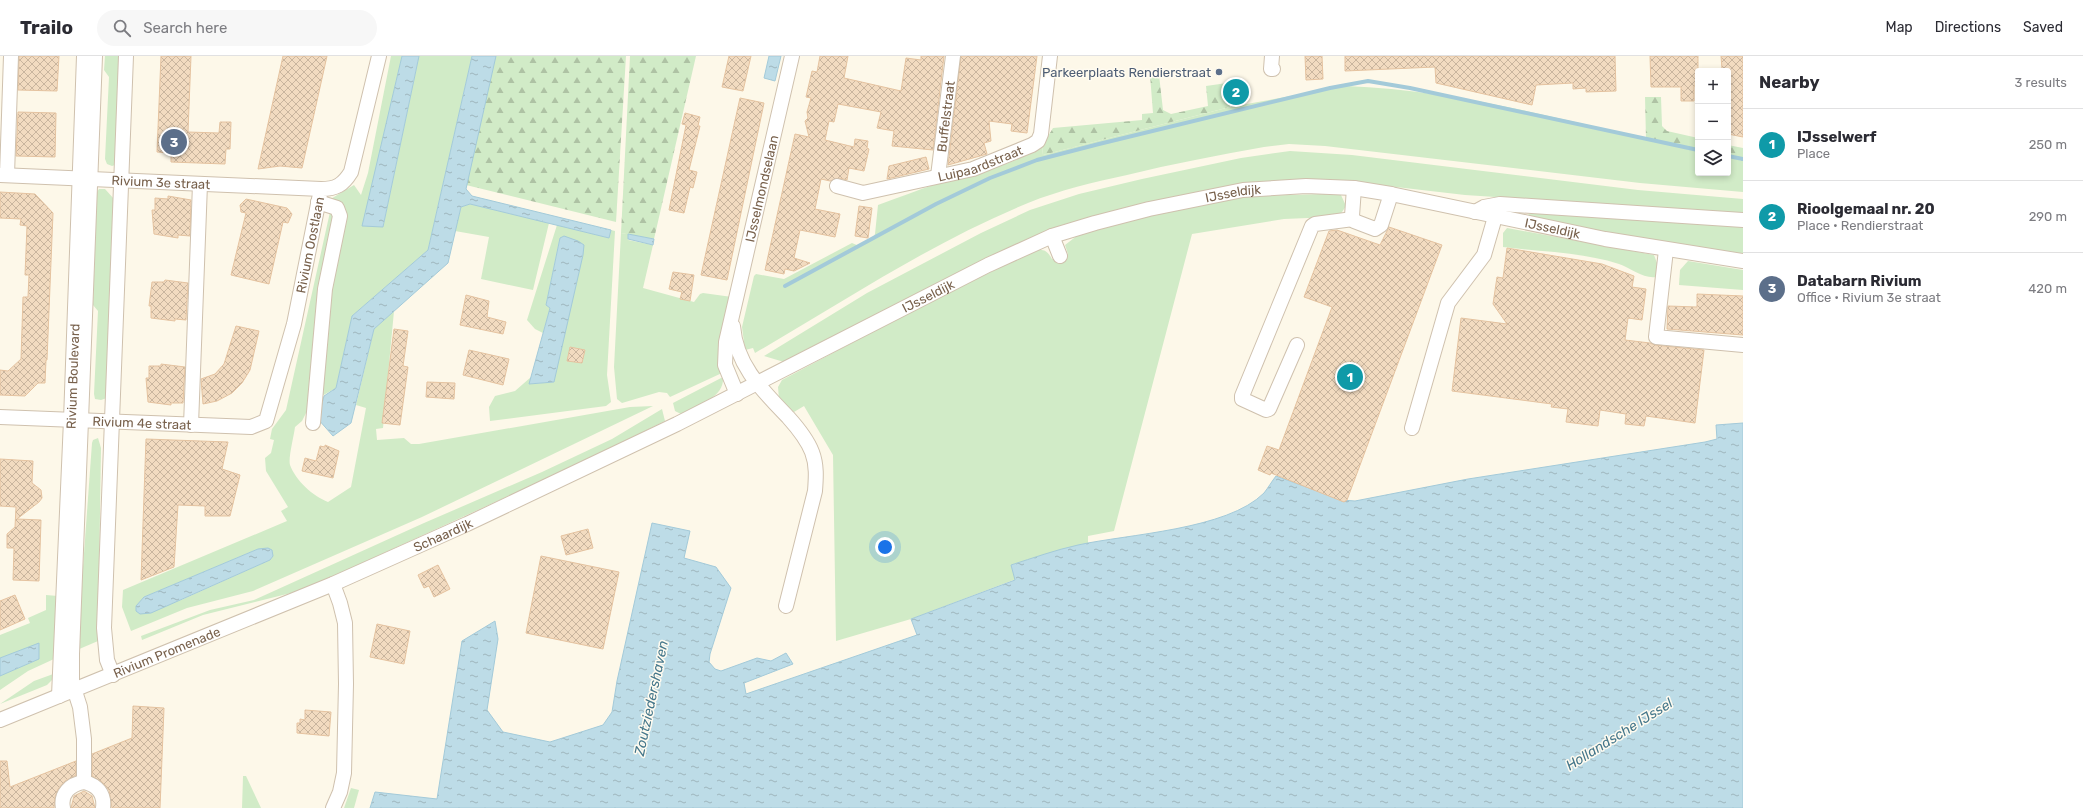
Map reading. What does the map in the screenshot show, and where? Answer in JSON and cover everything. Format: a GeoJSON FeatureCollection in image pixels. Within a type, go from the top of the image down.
{"type":"FeatureCollection","features":[{"type":"Feature","properties":{"kind":"street"},"geometry":{"type":"LineString","coordinates":[[3,175],[11,56]]}},
{"type":"Feature","properties":{"kind":"street","name":"Rivium Boulevard"},"geometry":{"type":"LineString","coordinates":[[84,56],[86,179]]}},
{"type":"Feature","properties":{"kind":"street","name":"Rivium Boulevard"},"geometry":{"type":"LineString","coordinates":[[59,696],[76,420],[86,179],[95,56]]}},
{"type":"Feature","properties":{"kind":"street"},"geometry":{"type":"LineString","coordinates":[[113,675],[106,660],[104,628],[126,56]]}},
{"type":"Feature","properties":{"kind":"street","name":"Rivium Oostlaan"},"geometry":{"type":"LineString","coordinates":[[259,424],[268,419],[292,331],[320,196],[345,182],[351,172],[379,56]]}},
{"type":"Feature","properties":{"kind":"street","name":"IJsselmondselaan"},"geometry":{"type":"LineString","coordinates":[[737,394],[727,371],[725,359],[726,342],[792,56]]}},
{"type":"Feature","properties":{"kind":"street","name":"Buffelstraat"},"geometry":{"type":"LineString","coordinates":[[938,176],[953,56]]}},
{"type":"Feature","properties":{"kind":"street","name":"Luipaardstraat"},"geometry":{"type":"LineString","coordinates":[[837,186],[863,193],[973,169],[1032,145],[1038,141],[1042,126],[1050,56]]}},
{"type":"Feature","properties":{"kind":"street","name":"Rivium 3e straat"},"geometry":{"type":"LineString","coordinates":[[3,175],[200,184],[320,196]]}},
{"type":"Feature","properties":{"kind":"street"},"geometry":{"type":"LineString","coordinates":[[191,424],[200,184]]}},
{"type":"Feature","properties":{"kind":"street","name":"IJsseldijk"},"geometry":{"type":"LineString","coordinates":[[757,384],[988,265],[1052,236],[1142,211],[1243,190],[1306,186],[1354,188],[1391,194],[1495,217],[1666,250],[1743,261]]}},
{"type":"Feature","properties":{"kind":"street"},"geometry":{"type":"LineString","coordinates":[[1354,188],[1353,219],[1358,224],[1375,229],[1379,227],[1384,220],[1391,194]]}},
{"type":"Feature","properties":{"kind":"street"},"geometry":{"type":"LineString","coordinates":[[313,423],[325,289],[340,216],[337,208],[320,196]]}},
{"type":"Feature","properties":{"kind":"street"},"geometry":{"type":"LineString","coordinates":[[1475,212],[1484,207],[1500,204],[1743,220]]}},
{"type":"Feature","properties":{"kind":"street"},"geometry":{"type":"LineString","coordinates":[[1412,428],[1448,303],[1484,255],[1495,217]]}},
{"type":"Feature","properties":{"kind":"street"},"geometry":{"type":"LineString","coordinates":[[1297,345],[1269,409],[1266,410],[1242,399],[1312,226],[1315,224],[1353,219]]}},
{"type":"Feature","properties":{"kind":"street"},"geometry":{"type":"LineString","coordinates":[[1052,236],[1060,256]]}},
{"type":"Feature","properties":{"kind":"street"},"geometry":{"type":"LineString","coordinates":[[1666,250],[1656,337],[1743,345]]}},
{"type":"Feature","properties":{"kind":"street","name":"IJsselmondselaan"},"geometry":{"type":"LineString","coordinates":[[732,321],[738,352],[757,384],[803,436],[812,451],[816,468],[815,491],[786,606]]}},
{"type":"Feature","properties":{"kind":"street","name":"Schaardijk"},"geometry":{"type":"LineString","coordinates":[[333,584],[474,520],[757,384]]}},
{"type":"Feature","properties":{"kind":"street","name":"Rivium 4e straat"},"geometry":{"type":"LineString","coordinates":[[0,417],[250,427],[259,424]]}},
{"type":"Feature","properties":{"kind":"street","name":"Rivium Boulevard"},"geometry":{"type":"LineString","coordinates":[[76,420],[72,682],[80,707],[84,782]]}},
{"type":"Feature","properties":{"kind":"street"},"geometry":{"type":"LineString","coordinates":[[333,584],[345,623],[346,684],[344,773],[340,792],[333,808]]}},
{"type":"Feature","properties":{"kind":"street","name":"Rivium Promenade"},"geometry":{"type":"LineString","coordinates":[[0,720],[333,584]]}},
{"type":"Feature","properties":{"kind":"street"},"geometry":{"type":"LineString","coordinates":[[63,808],[64,794],[71,786],[84,782],[98,788],[103,796],[103,808]]}},
{"type":"Feature","properties":{"kind":"green space"},"geometry":{"type":"Polygon","coordinates":[[[105,56],[120,56],[118,164],[112,166],[107,164],[105,159],[109,77],[104,70],[105,56]]]}},
{"type":"Feature","properties":{"kind":"green space"},"geometry":{"type":"Polygon","coordinates":[[[391,56],[402,56],[363,226],[383,227],[419,56],[472,56],[428,250],[352,316],[336,388],[320,397],[329,290],[345,214],[329,200],[354,185],[361,195],[368,173],[391,56]]]}},
{"type":"Feature","properties":{"kind":"green space"},"geometry":{"type":"Polygon","coordinates":[[[495,56],[626,56],[616,222],[466,185],[495,56]]]}},
{"type":"Feature","properties":{"kind":"green space"},"geometry":{"type":"Polygon","coordinates":[[[630,56],[696,56],[654,239],[621,233],[630,56]]]}},
{"type":"Feature","properties":{"kind":"green space"},"geometry":{"type":"Polygon","coordinates":[[[1150,75],[1159,75],[1163,110],[1171,114],[1208,106],[1206,86],[1227,83],[1230,107],[1043,155],[1042,146],[1053,128],[1142,120],[1142,114],[1153,113],[1150,75]]]}},
{"type":"Feature","properties":{"kind":"green space"},"geometry":{"type":"Polygon","coordinates":[[[1346,86],[1391,89],[1479,101],[1695,150],[1695,176],[1731,176],[1731,158],[1743,161],[1743,192],[1640,183],[1325,146],[1289,144],[1264,147],[1212,156],[1102,180],[1040,198],[992,219],[923,254],[755,353],[753,348],[745,350],[742,327],[754,276],[756,274],[784,279],[852,243],[859,246],[872,240],[875,234],[878,205],[930,186],[991,169],[1017,159],[1042,146],[1043,155],[1230,107],[1346,86]]]}},
{"type":"Feature","properties":{"kind":"green space"},"geometry":{"type":"Polygon","coordinates":[[[1645,97],[1661,97],[1662,126],[1667,131],[1695,137],[1695,150],[1646,139],[1645,97]]]}},
{"type":"Feature","properties":{"kind":"green space"},"geometry":{"type":"Polygon","coordinates":[[[1731,146],[1743,148],[1743,161],[1731,158],[1731,146]]]}},
{"type":"Feature","properties":{"kind":"green space"},"geometry":{"type":"Polygon","coordinates":[[[1290,151],[1352,155],[1638,190],[1743,199],[1743,213],[1465,195],[1370,184],[1234,185],[1097,216],[784,362],[764,356],[867,293],[981,233],[1030,210],[1079,194],[1142,179],[1241,158],[1290,151]]]}},
{"type":"Feature","properties":{"kind":"green space"},"geometry":{"type":"Polygon","coordinates":[[[99,189],[105,189],[114,199],[107,398],[101,400],[95,399],[94,394],[98,311],[93,305],[97,192],[99,189]]]}},
{"type":"Feature","properties":{"kind":"green space"},"geometry":{"type":"Polygon","coordinates":[[[1341,195],[1346,206],[1340,215],[1332,217],[1284,219],[1192,234],[1114,531],[1088,536],[1088,543],[1011,565],[1016,579],[911,619],[836,641],[833,455],[804,406],[794,412],[779,399],[778,387],[782,380],[925,304],[1036,250],[1046,252],[1052,259],[1068,254],[1065,245],[1078,235],[1144,217],[1213,202],[1251,196],[1341,195]]]}},
{"type":"Feature","properties":{"kind":"green space"},"geometry":{"type":"Polygon","coordinates":[[[470,204],[549,223],[533,290],[481,279],[489,237],[455,231],[461,207],[470,204]]]}},
{"type":"Feature","properties":{"kind":"green space"},"geometry":{"type":"Polygon","coordinates":[[[330,212],[336,215],[307,411],[302,421],[295,427],[290,457],[290,465],[296,477],[317,496],[328,502],[351,487],[366,408],[356,405],[374,329],[394,311],[383,428],[376,429],[377,440],[404,438],[411,444],[419,444],[630,407],[653,406],[422,517],[253,591],[187,608],[131,631],[122,607],[123,590],[287,521],[281,511],[288,507],[266,471],[265,458],[271,453],[274,440],[270,439],[272,429],[286,410],[330,212]],[[258,549],[144,597],[136,606],[136,611],[181,600],[270,560],[273,556],[272,550],[258,549]]]}},
{"type":"Feature","properties":{"kind":"green space"},"geometry":{"type":"Polygon","coordinates":[[[1531,213],[1743,227],[1743,256],[1635,238],[1526,216],[1531,213]]]}},
{"type":"Feature","properties":{"kind":"green space"},"geometry":{"type":"Polygon","coordinates":[[[557,225],[609,238],[611,230],[615,231],[607,375],[611,402],[606,406],[490,421],[489,407],[495,396],[515,391],[531,377],[530,384],[554,382],[560,238],[546,305],[550,308],[543,333],[535,329],[527,320],[557,225]]]}},
{"type":"Feature","properties":{"kind":"green space"},"geometry":{"type":"Polygon","coordinates":[[[1507,228],[1654,255],[1657,263],[1656,277],[1637,273],[1619,264],[1591,257],[1503,247],[1503,233],[1507,228]]]}},
{"type":"Feature","properties":{"kind":"green space"},"geometry":{"type":"Polygon","coordinates":[[[621,233],[628,234],[628,240],[653,245],[643,288],[694,302],[700,294],[703,293],[732,297],[723,325],[719,344],[722,373],[670,397],[667,393],[659,392],[622,403],[617,399],[614,367],[621,233]]]}},
{"type":"Feature","properties":{"kind":"green space"},"geometry":{"type":"Polygon","coordinates":[[[1688,261],[1743,270],[1743,290],[1679,285],[1680,270],[1688,261]]]}},
{"type":"Feature","properties":{"kind":"green space"},"geometry":{"type":"Polygon","coordinates":[[[723,377],[722,384],[715,396],[681,414],[675,411],[673,403],[723,377]]]}},
{"type":"Feature","properties":{"kind":"green space"},"geometry":{"type":"Polygon","coordinates":[[[662,409],[665,421],[587,460],[303,590],[203,615],[142,640],[141,636],[210,610],[254,600],[424,523],[542,472],[612,439],[662,409]]]}},
{"type":"Feature","properties":{"kind":"green space"},"geometry":{"type":"Polygon","coordinates":[[[98,438],[101,448],[98,641],[77,650],[92,443],[93,440],[98,438]]]}},
{"type":"Feature","properties":{"kind":"green space"},"geometry":{"type":"Polygon","coordinates":[[[46,595],[58,596],[54,659],[28,671],[0,690],[0,676],[38,659],[39,644],[0,658],[0,635],[30,623],[28,618],[46,610],[46,595]]]}},
{"type":"Feature","properties":{"kind":"green space"},"geometry":{"type":"Polygon","coordinates":[[[56,673],[47,685],[0,704],[34,681],[56,673]]]}},
{"type":"Feature","properties":{"kind":"green space"},"geometry":{"type":"Polygon","coordinates":[[[243,776],[246,776],[261,808],[242,808],[243,776]]]}},
{"type":"Feature","properties":{"kind":"green space"},"geometry":{"type":"Polygon","coordinates":[[[351,788],[359,790],[354,808],[344,808],[351,788]]]}},
{"type":"Feature","properties":{"kind":"water"},"geometry":{"type":"Polygon","coordinates":[[[402,56],[419,56],[383,227],[362,226],[402,56]]]}},
{"type":"Feature","properties":{"kind":"water"},"geometry":{"type":"Polygon","coordinates":[[[472,56],[496,56],[466,189],[472,196],[611,230],[609,238],[470,204],[461,207],[448,263],[374,329],[351,423],[333,436],[318,419],[324,396],[336,388],[352,316],[428,250],[472,56]]]}},
{"type":"Feature","properties":{"kind":"water"},"geometry":{"type":"Polygon","coordinates":[[[769,56],[781,56],[775,81],[764,78],[769,56]]]}},
{"type":"Feature","properties":{"kind":"water"},"geometry":{"type":"Polygon","coordinates":[[[628,234],[654,239],[653,245],[628,239],[628,234]]]}},
{"type":"Feature","properties":{"kind":"water"},"geometry":{"type":"Polygon","coordinates":[[[564,236],[584,245],[554,382],[529,384],[550,308],[546,305],[560,238],[564,236]]]}},
{"type":"Feature","properties":{"kind":"water"},"geometry":{"type":"Polygon","coordinates":[[[1743,423],[1743,808],[370,808],[375,792],[437,799],[462,641],[495,621],[498,639],[487,710],[503,732],[550,742],[603,725],[612,712],[617,681],[652,523],[690,531],[684,558],[716,567],[731,588],[710,654],[709,662],[715,669],[721,671],[757,658],[771,661],[786,653],[793,664],[744,683],[746,694],[917,635],[911,619],[1015,580],[1011,565],[1078,545],[1176,529],[1202,523],[1226,515],[1247,505],[1264,493],[1276,476],[1342,500],[1355,501],[1468,479],[1705,442],[1717,439],[1716,425],[1743,423]]]}},
{"type":"Feature","properties":{"kind":"water"},"geometry":{"type":"Polygon","coordinates":[[[268,548],[272,550],[273,556],[270,560],[151,613],[140,614],[136,611],[136,606],[144,597],[258,549],[268,548]]]}},
{"type":"Feature","properties":{"kind":"water"},"geometry":{"type":"Polygon","coordinates":[[[39,643],[39,659],[0,676],[0,658],[39,643]]]}},
{"type":"Feature","properties":{"kind":"building"},"geometry":{"type":"Polygon","coordinates":[[[19,56],[59,56],[57,91],[18,90],[19,56]]]}},
{"type":"Feature","properties":{"kind":"building"},"geometry":{"type":"Polygon","coordinates":[[[161,56],[191,56],[188,132],[219,133],[220,122],[231,122],[230,149],[226,149],[225,164],[171,162],[171,153],[157,152],[161,56]]]}},
{"type":"Feature","properties":{"kind":"building"},"geometry":{"type":"Polygon","coordinates":[[[283,56],[327,56],[302,168],[280,166],[258,169],[283,56]]]}},
{"type":"Feature","properties":{"kind":"building"},"geometry":{"type":"Polygon","coordinates":[[[729,56],[751,56],[743,91],[722,87],[729,56]]]}},
{"type":"Feature","properties":{"kind":"building"},"geometry":{"type":"Polygon","coordinates":[[[820,56],[848,56],[844,78],[901,91],[906,58],[921,60],[921,56],[944,56],[933,150],[892,146],[894,131],[877,128],[881,112],[838,104],[834,122],[829,121],[825,140],[854,147],[855,139],[868,141],[867,148],[869,149],[864,171],[849,168],[847,180],[839,178],[830,181],[821,179],[815,209],[840,214],[835,237],[800,230],[794,258],[810,263],[794,271],[785,269],[784,274],[765,270],[795,134],[809,137],[805,121],[808,118],[807,112],[811,98],[806,97],[812,71],[817,72],[820,56]]]}},
{"type":"Feature","properties":{"kind":"building"},"geometry":{"type":"Polygon","coordinates":[[[961,56],[1037,56],[1027,133],[1011,131],[1012,124],[989,121],[991,141],[984,143],[987,154],[948,165],[961,56]]]}},
{"type":"Feature","properties":{"kind":"building"},"geometry":{"type":"Polygon","coordinates":[[[1305,56],[1322,56],[1323,79],[1306,80],[1305,56]]]}},
{"type":"Feature","properties":{"kind":"building"},"geometry":{"type":"Polygon","coordinates":[[[1345,56],[1615,56],[1616,91],[1586,92],[1586,88],[1573,89],[1573,83],[1536,85],[1532,105],[1436,83],[1435,67],[1345,71],[1345,56]]]}},
{"type":"Feature","properties":{"kind":"building"},"geometry":{"type":"Polygon","coordinates":[[[1650,56],[1698,56],[1698,68],[1695,68],[1694,101],[1681,101],[1681,87],[1651,87],[1650,56]]]}},
{"type":"Feature","properties":{"kind":"building"},"geometry":{"type":"Polygon","coordinates":[[[1721,56],[1743,56],[1743,137],[1731,135],[1731,68],[1722,68],[1721,56]]]}},
{"type":"Feature","properties":{"kind":"building"},"geometry":{"type":"Polygon","coordinates":[[[740,98],[764,103],[727,280],[701,275],[740,98]]]}},
{"type":"Feature","properties":{"kind":"building"},"geometry":{"type":"Polygon","coordinates":[[[18,112],[56,113],[55,157],[16,156],[18,112]]]}},
{"type":"Feature","properties":{"kind":"building"},"geometry":{"type":"Polygon","coordinates":[[[685,113],[700,117],[698,126],[700,126],[689,170],[697,172],[693,188],[690,187],[684,213],[669,210],[686,125],[682,124],[685,113]]]}},
{"type":"Feature","properties":{"kind":"building"},"geometry":{"type":"Polygon","coordinates":[[[926,157],[929,169],[887,179],[889,166],[926,157]]]}},
{"type":"Feature","properties":{"kind":"building"},"geometry":{"type":"Polygon","coordinates":[[[0,192],[35,194],[53,213],[45,383],[38,383],[25,396],[0,395],[0,370],[8,371],[21,359],[23,297],[28,297],[29,275],[25,275],[27,226],[20,225],[21,219],[0,218],[0,192]]]}},
{"type":"Feature","properties":{"kind":"building"},"geometry":{"type":"Polygon","coordinates":[[[168,196],[191,200],[190,236],[178,235],[178,238],[154,234],[152,210],[155,210],[155,198],[168,199],[168,196]]]}},
{"type":"Feature","properties":{"kind":"building"},"geometry":{"type":"Polygon","coordinates":[[[246,199],[287,208],[292,214],[288,223],[283,222],[269,284],[231,275],[246,213],[241,212],[240,205],[246,199]]]}},
{"type":"Feature","properties":{"kind":"building"},"geometry":{"type":"Polygon","coordinates":[[[859,206],[872,208],[868,238],[855,236],[859,206]]]}},
{"type":"Feature","properties":{"kind":"building"},"geometry":{"type":"Polygon","coordinates":[[[1389,227],[1442,245],[1347,500],[1344,502],[1271,473],[1270,475],[1258,470],[1267,446],[1279,450],[1332,307],[1304,297],[1329,231],[1337,230],[1380,245],[1389,227]]]}},
{"type":"Feature","properties":{"kind":"building"},"geometry":{"type":"Polygon","coordinates":[[[1507,248],[1602,264],[1634,276],[1632,287],[1646,289],[1642,320],[1628,318],[1625,340],[1704,350],[1695,423],[1646,416],[1644,426],[1625,424],[1626,414],[1600,410],[1598,426],[1566,422],[1568,409],[1551,407],[1552,404],[1452,391],[1461,318],[1507,324],[1493,304],[1497,277],[1503,278],[1507,248]]]}},
{"type":"Feature","properties":{"kind":"building"},"geometry":{"type":"Polygon","coordinates":[[[673,272],[694,275],[690,301],[680,299],[682,292],[669,289],[673,272]]]}},
{"type":"Feature","properties":{"kind":"building"},"geometry":{"type":"Polygon","coordinates":[[[165,280],[188,283],[186,320],[175,319],[175,321],[151,318],[151,306],[149,306],[152,282],[164,282],[165,280]]]}},
{"type":"Feature","properties":{"kind":"building"},"geometry":{"type":"Polygon","coordinates":[[[1697,294],[1743,296],[1743,335],[1667,329],[1668,306],[1697,307],[1697,294]]]}},
{"type":"Feature","properties":{"kind":"building"},"geometry":{"type":"Polygon","coordinates":[[[466,295],[489,301],[487,317],[506,322],[503,334],[460,325],[466,295]]]}},
{"type":"Feature","properties":{"kind":"building"},"geometry":{"type":"Polygon","coordinates":[[[236,326],[259,331],[250,370],[242,383],[232,393],[217,401],[203,404],[201,379],[215,374],[224,364],[236,326]]]}},
{"type":"Feature","properties":{"kind":"building"},"geometry":{"type":"Polygon","coordinates":[[[394,329],[408,331],[403,366],[408,367],[400,425],[382,423],[394,329]]]}},
{"type":"Feature","properties":{"kind":"building"},"geometry":{"type":"Polygon","coordinates":[[[570,347],[585,350],[582,363],[567,361],[570,347]]]}},
{"type":"Feature","properties":{"kind":"building"},"geometry":{"type":"Polygon","coordinates":[[[469,350],[509,359],[503,385],[463,375],[469,350]]]}},
{"type":"Feature","properties":{"kind":"building"},"geometry":{"type":"Polygon","coordinates":[[[161,364],[185,367],[183,403],[171,403],[171,405],[148,402],[146,378],[149,378],[149,366],[161,366],[161,364]]]}},
{"type":"Feature","properties":{"kind":"building"},"geometry":{"type":"Polygon","coordinates":[[[427,382],[455,383],[454,399],[426,397],[427,382]]]}},
{"type":"Feature","properties":{"kind":"building"},"geometry":{"type":"Polygon","coordinates":[[[146,439],[228,442],[222,469],[240,475],[230,516],[205,516],[205,506],[178,505],[174,567],[141,580],[146,439]]]}},
{"type":"Feature","properties":{"kind":"building"},"geometry":{"type":"Polygon","coordinates":[[[325,445],[339,451],[333,478],[302,471],[305,458],[316,461],[320,446],[325,447],[325,445]]]}},
{"type":"Feature","properties":{"kind":"building"},"geometry":{"type":"Polygon","coordinates":[[[0,459],[33,461],[32,483],[41,490],[42,498],[17,519],[41,520],[39,581],[13,580],[14,548],[7,548],[7,534],[15,527],[16,507],[0,506],[0,459]]]}},
{"type":"Feature","properties":{"kind":"building"},"geometry":{"type":"Polygon","coordinates":[[[588,529],[593,548],[566,555],[561,536],[588,529]]]}},
{"type":"Feature","properties":{"kind":"building"},"geometry":{"type":"Polygon","coordinates":[[[541,556],[619,572],[603,649],[526,633],[541,556]]]}},
{"type":"Feature","properties":{"kind":"building"},"geometry":{"type":"Polygon","coordinates":[[[438,565],[450,589],[434,597],[429,586],[424,588],[418,575],[438,565]]]}},
{"type":"Feature","properties":{"kind":"building"},"geometry":{"type":"Polygon","coordinates":[[[15,595],[25,619],[0,630],[0,601],[15,595]]]}},
{"type":"Feature","properties":{"kind":"building"},"geometry":{"type":"Polygon","coordinates":[[[377,624],[410,631],[404,664],[370,657],[377,624]]]}},
{"type":"Feature","properties":{"kind":"building"},"geometry":{"type":"Polygon","coordinates":[[[133,706],[164,708],[160,808],[112,808],[109,790],[102,782],[92,776],[92,754],[132,738],[133,706]]]}},
{"type":"Feature","properties":{"kind":"building"},"geometry":{"type":"Polygon","coordinates":[[[305,710],[331,712],[329,736],[297,733],[297,723],[300,723],[300,719],[305,720],[305,710]]]}},
{"type":"Feature","properties":{"kind":"building"},"geometry":{"type":"Polygon","coordinates":[[[0,761],[7,761],[10,787],[76,761],[76,775],[65,781],[58,789],[55,797],[54,808],[0,808],[0,761]]]}},
{"type":"Feature","properties":{"kind":"building"},"geometry":{"type":"Polygon","coordinates":[[[84,791],[92,796],[95,808],[71,808],[74,796],[84,791]]]}},
{"type":"Feature","properties":{"kind":"waterway"},"geometry":{"type":"LineString","coordinates":[[785,286],[936,204],[990,178],[1037,160],[1330,88],[1368,81],[1410,88],[1695,149]]}},
{"type":"Feature","properties":{"kind":"waterway"},"geometry":{"type":"LineString","coordinates":[[1731,157],[1743,159]]}},
{"type":"Feature","properties":{"kind":"place","name":"Parkeerplaats Rendierstraat"},"geometry":{"type":"Point","coordinates":[1219,72]}},
{"type":"Feature","properties":{"kind":"place","name":"Rioolgemaal nr. 20"},"geometry":{"type":"Point","coordinates":[1236,92]}},
{"type":"Feature","properties":{"kind":"place","name":"Databarn Rivium"},"geometry":{"type":"Point","coordinates":[174,142]}},
{"type":"Feature","properties":{"kind":"place","name":"IJsselwerf"},"geometry":{"type":"Point","coordinates":[1350,377]}},
{"type":"Feature","properties":{"kind":"water label","name":"Zoutziedershaven"},"geometry":{"type":"Point","coordinates":[651,698]}},
{"type":"Feature","properties":{"kind":"water label","name":"Hollandsche IJssel"},"geometry":{"type":"Point","coordinates":[1619,734]}}]}
